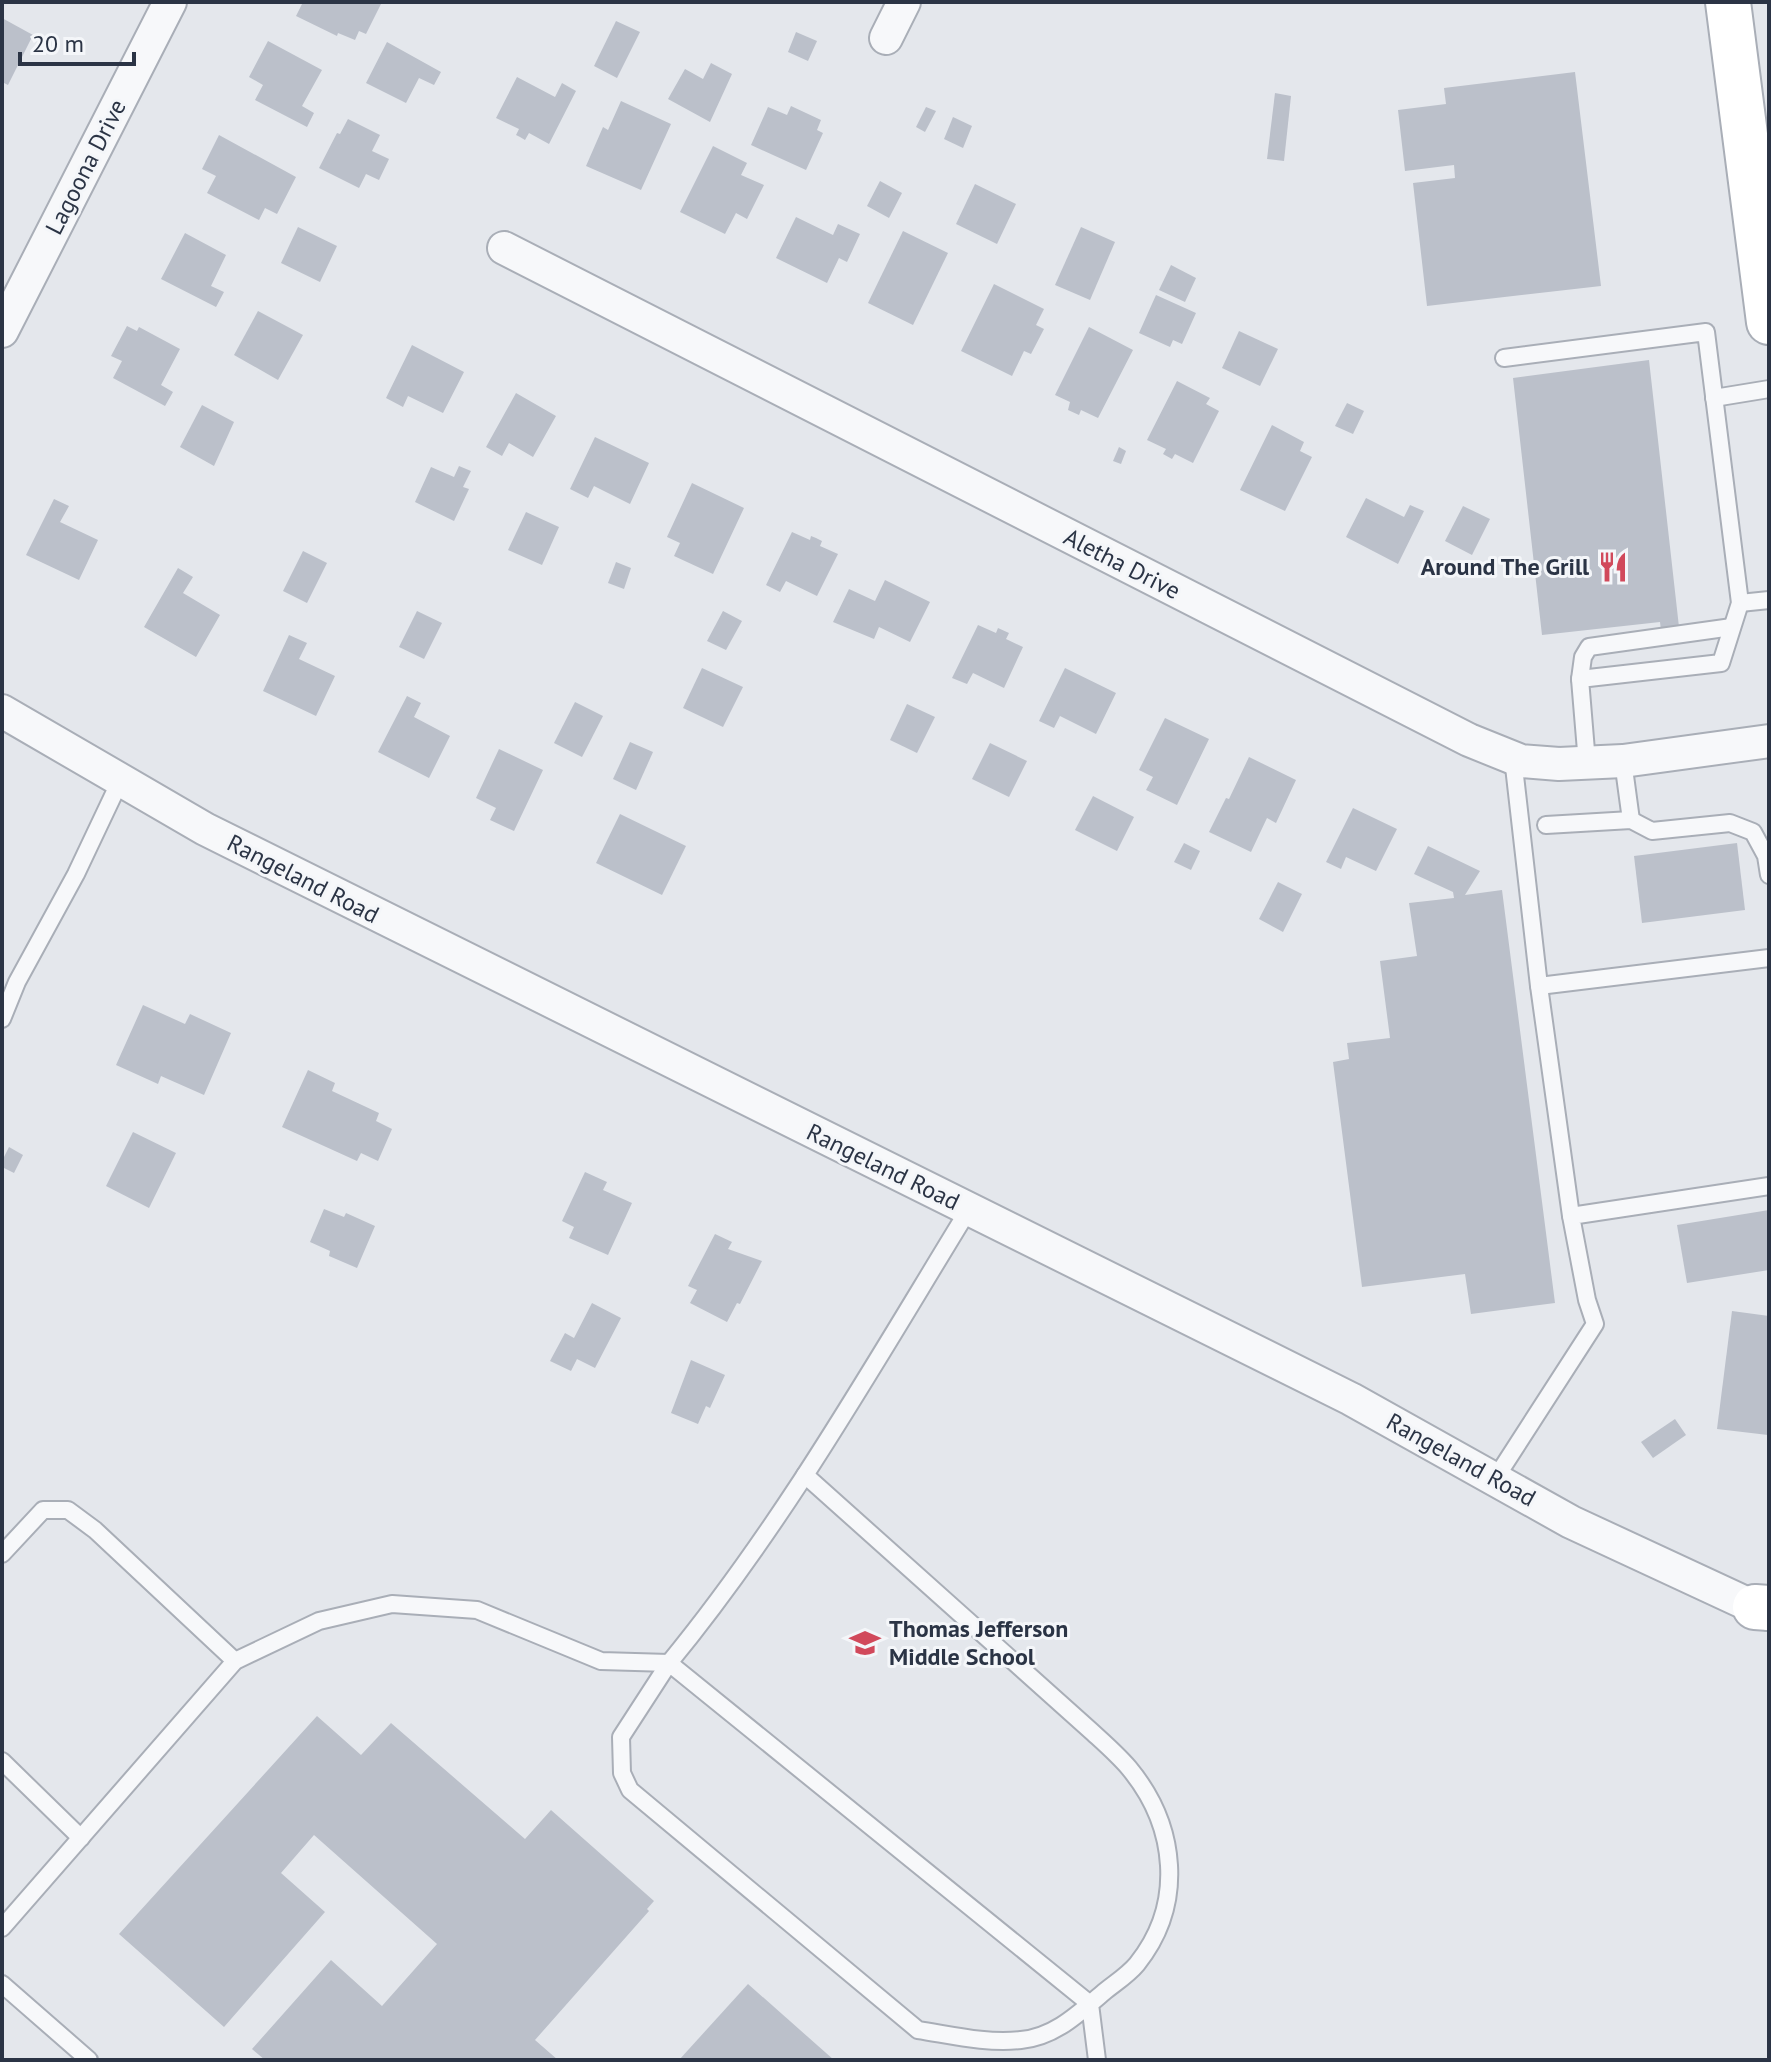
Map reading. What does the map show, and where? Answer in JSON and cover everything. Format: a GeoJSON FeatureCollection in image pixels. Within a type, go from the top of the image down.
{"type":"FeatureCollection","features":[{"type":"Feature","properties":{"kind":"main road"},"geometry":{"type":"LineString","coordinates":[[1728,2],[1766,270],[1769,322]]}},
{"type":"Feature","properties":{"kind":"street","name":"Lagoona Drive"},"geometry":{"type":"LineString","coordinates":[[2,331],[170,2]]}},
{"type":"Feature","properties":{"kind":"street"},"geometry":{"type":"LineString","coordinates":[[886,38],[904,2]]}},
{"type":"Feature","properties":{"kind":"street","name":"Aletha Drive"},"geometry":{"type":"LineString","coordinates":[[504,248],[1469,740],[1513,758],[1559,764],[1623,761],[1769,741]]}},
{"type":"Feature","properties":{"kind":"street","name":"Rangeland Road"},"geometry":{"type":"LineString","coordinates":[[2,711],[205,829],[1351,1399],[1571,1522],[1764,1610]]}},
{"type":"Feature","properties":{"kind":"lane"},"geometry":{"type":"LineString","coordinates":[[1504,358],[1706,332],[1740,603],[1721,663],[1580,679]]}},
{"type":"Feature","properties":{"kind":"lane"},"geometry":{"type":"LineString","coordinates":[[1714,398],[1769,389]]}},
{"type":"Feature","properties":{"kind":"lane"},"geometry":{"type":"LineString","coordinates":[[1740,603],[1769,600]]}},
{"type":"Feature","properties":{"kind":"lane"},"geometry":{"type":"LineString","coordinates":[[1587,763],[1580,679],[1583,657],[1589,647],[1732,627]]}},
{"type":"Feature","properties":{"kind":"lane"},"geometry":{"type":"LineString","coordinates":[[1495,1479],[1595,1324],[1571,1216],[1539,986],[1513,758]]}},
{"type":"Feature","properties":{"kind":"lane"},"geometry":{"type":"LineString","coordinates":[[1623,761],[1631,820]]}},
{"type":"Feature","properties":{"kind":"lane"},"geometry":{"type":"LineString","coordinates":[[2,1019],[17,982],[76,874],[120,781]]}},
{"type":"Feature","properties":{"kind":"lane"},"geometry":{"type":"LineString","coordinates":[[1546,825],[1631,820],[1652,831],[1730,823],[1753,832],[1766,856],[1769,875]]}},
{"type":"Feature","properties":{"kind":"lane"},"geometry":{"type":"LineString","coordinates":[[1539,986],[1769,958]]}},
{"type":"Feature","properties":{"kind":"lane"},"geometry":{"type":"LineString","coordinates":[[1571,1216],[1769,1186]]}},
{"type":"Feature","properties":{"kind":"lane"},"geometry":{"type":"LineString","coordinates":[[805,1475],[1090,1730],[1130,1769],[1155,1809],[1169,1848],[1170,1885],[1157,1934],[1135,1966],[1061,2028],[1022,2040],[972,2039],[918,2030],[630,1790],[622,1773],[621,1737],[669,1663],[702,1623],[805,1475],[969,1209]]}},
{"type":"Feature","properties":{"kind":"lane"},"geometry":{"type":"LineString","coordinates":[[2,1554],[43,1510],[68,1510],[95,1530],[235,1661]]}},
{"type":"Feature","properties":{"kind":"lane"},"geometry":{"type":"LineString","coordinates":[[2,1928],[235,1661],[319,1621],[392,1604],[477,1610],[601,1661],[669,1663],[1090,2004],[1097,2060]]}},
{"type":"Feature","properties":{"kind":"lane"},"geometry":{"type":"LineString","coordinates":[[2,1761],[81,1838]]}},
{"type":"Feature","properties":{"kind":"lane"},"geometry":{"type":"LineString","coordinates":[[2,1984],[89,2060]]}},
{"type":"Feature","properties":{"kind":"building"},"geometry":{"type":"Polygon","coordinates":[[[303,2],[382,2],[366,34],[359,31],[355,40],[338,33],[337,36],[296,16],[303,2]]]}},
{"type":"Feature","properties":{"kind":"building"},"geometry":{"type":"Polygon","coordinates":[[[2,18],[33,35],[8,85],[2,82],[2,18]]]}},
{"type":"Feature","properties":{"kind":"building"},"geometry":{"type":"Polygon","coordinates":[[[616,21],[640,32],[617,78],[594,66],[616,21]]]}},
{"type":"Feature","properties":{"kind":"building"},"geometry":{"type":"Polygon","coordinates":[[[796,32],[817,41],[808,61],[788,52],[796,32]]]}},
{"type":"Feature","properties":{"kind":"building"},"geometry":{"type":"Polygon","coordinates":[[[268,41],[322,70],[302,106],[314,113],[307,127],[255,100],[263,85],[249,77],[268,41]]]}},
{"type":"Feature","properties":{"kind":"building"},"geometry":{"type":"Polygon","coordinates":[[[387,42],[441,72],[434,85],[419,78],[406,103],[366,83],[387,42]]]}},
{"type":"Feature","properties":{"kind":"building"},"geometry":{"type":"Polygon","coordinates":[[[711,63],[732,74],[710,122],[668,99],[685,69],[703,79],[711,63]]]}},
{"type":"Feature","properties":{"kind":"building"},"geometry":{"type":"Polygon","coordinates":[[[1575,72],[1601,286],[1427,306],[1413,183],[1455,178],[1454,165],[1405,171],[1398,110],[1446,104],[1444,88],[1575,72]]]}},
{"type":"Feature","properties":{"kind":"building"},"geometry":{"type":"Polygon","coordinates":[[[517,77],[555,97],[562,83],[576,91],[549,144],[529,133],[525,140],[516,135],[519,129],[496,118],[517,77]]]}},
{"type":"Feature","properties":{"kind":"building"},"geometry":{"type":"Polygon","coordinates":[[[1275,93],[1291,96],[1284,161],[1267,159],[1275,93]]]}},
{"type":"Feature","properties":{"kind":"building"},"geometry":{"type":"Polygon","coordinates":[[[621,101],[671,124],[641,190],[586,166],[603,127],[608,130],[621,101]]]}},
{"type":"Feature","properties":{"kind":"building"},"geometry":{"type":"Polygon","coordinates":[[[791,106],[821,120],[817,130],[823,133],[806,170],[751,145],[768,107],[787,115],[791,106]]]}},
{"type":"Feature","properties":{"kind":"building"},"geometry":{"type":"Polygon","coordinates":[[[926,107],[936,111],[925,132],[916,127],[926,107]]]}},
{"type":"Feature","properties":{"kind":"building"},"geometry":{"type":"Polygon","coordinates":[[[953,117],[972,126],[963,148],[944,139],[953,117]]]}},
{"type":"Feature","properties":{"kind":"building"},"geometry":{"type":"Polygon","coordinates":[[[348,119],[380,135],[372,151],[389,159],[379,180],[366,174],[359,188],[319,168],[348,119]]]}},
{"type":"Feature","properties":{"kind":"building"},"geometry":{"type":"Polygon","coordinates":[[[219,135],[296,177],[277,214],[265,208],[259,220],[207,193],[216,176],[202,169],[219,135]]]}},
{"type":"Feature","properties":{"kind":"building"},"geometry":{"type":"Polygon","coordinates":[[[713,146],[747,163],[741,175],[764,185],[747,219],[736,213],[725,234],[680,212],[713,146]]]}},
{"type":"Feature","properties":{"kind":"building"},"geometry":{"type":"Polygon","coordinates":[[[880,181],[902,193],[889,218],[867,206],[880,181]]]}},
{"type":"Feature","properties":{"kind":"building"},"geometry":{"type":"Polygon","coordinates":[[[975,184],[1016,204],[997,244],[956,224],[975,184]]]}},
{"type":"Feature","properties":{"kind":"building"},"geometry":{"type":"Polygon","coordinates":[[[796,217],[833,235],[838,224],[860,234],[847,262],[839,258],[827,283],[776,258],[796,217]]]}},
{"type":"Feature","properties":{"kind":"building"},"geometry":{"type":"Polygon","coordinates":[[[298,227],[337,246],[320,282],[281,263],[298,227]]]}},
{"type":"Feature","properties":{"kind":"building"},"geometry":{"type":"Polygon","coordinates":[[[1081,227],[1115,242],[1090,300],[1055,285],[1081,227]]]}},
{"type":"Feature","properties":{"kind":"building"},"geometry":{"type":"Polygon","coordinates":[[[903,231],[948,253],[913,325],[868,303],[903,231]]]}},
{"type":"Feature","properties":{"kind":"building"},"geometry":{"type":"Polygon","coordinates":[[[185,233],[226,255],[211,286],[224,292],[216,307],[161,279],[185,233]]]}},
{"type":"Feature","properties":{"kind":"building"},"geometry":{"type":"Polygon","coordinates":[[[1171,265],[1196,278],[1185,302],[1159,290],[1171,265]]]}},
{"type":"Feature","properties":{"kind":"building"},"geometry":{"type":"Polygon","coordinates":[[[994,284],[1044,309],[1036,325],[1044,329],[1031,354],[1024,351],[1012,376],[961,351],[994,284]]]}},
{"type":"Feature","properties":{"kind":"building"},"geometry":{"type":"Polygon","coordinates":[[[1156,295],[1196,313],[1182,344],[1173,340],[1170,347],[1139,333],[1156,295]]]}},
{"type":"Feature","properties":{"kind":"building"},"geometry":{"type":"Polygon","coordinates":[[[258,311],[303,335],[278,380],[234,355],[258,311]]]}},
{"type":"Feature","properties":{"kind":"building"},"geometry":{"type":"Polygon","coordinates":[[[127,326],[137,331],[139,327],[180,349],[161,385],[173,392],[165,406],[113,378],[122,361],[111,356],[127,326]]]}},
{"type":"Feature","properties":{"kind":"building"},"geometry":{"type":"Polygon","coordinates":[[[1089,327],[1133,350],[1098,418],[1081,410],[1079,415],[1068,410],[1070,402],[1055,395],[1089,327]]]}},
{"type":"Feature","properties":{"kind":"building"},"geometry":{"type":"Polygon","coordinates":[[[1239,331],[1278,349],[1260,386],[1222,368],[1239,331]]]}},
{"type":"Feature","properties":{"kind":"building"},"geometry":{"type":"Polygon","coordinates":[[[412,345],[464,372],[443,413],[408,396],[403,407],[386,398],[412,345]]]}},
{"type":"Feature","properties":{"kind":"building"},"geometry":{"type":"Polygon","coordinates":[[[1649,360],[1679,627],[1661,630],[1660,622],[1542,635],[1513,378],[1649,360]]]}},
{"type":"Feature","properties":{"kind":"building"},"geometry":{"type":"Polygon","coordinates":[[[1177,381],[1210,398],[1206,404],[1219,411],[1193,463],[1175,454],[1172,459],[1163,454],[1166,449],[1147,440],[1177,381]]]}},
{"type":"Feature","properties":{"kind":"building"},"geometry":{"type":"Polygon","coordinates":[[[516,393],[556,416],[533,457],[509,443],[502,456],[486,447],[516,393]]]}},
{"type":"Feature","properties":{"kind":"building"},"geometry":{"type":"Polygon","coordinates":[[[1347,403],[1364,411],[1353,434],[1335,426],[1347,403]]]}},
{"type":"Feature","properties":{"kind":"building"},"geometry":{"type":"Polygon","coordinates":[[[202,405],[234,422],[214,466],[180,447],[202,405]]]}},
{"type":"Feature","properties":{"kind":"building"},"geometry":{"type":"Polygon","coordinates":[[[1272,425],[1304,442],[1300,451],[1312,457],[1285,511],[1240,490],[1272,425]]]}},
{"type":"Feature","properties":{"kind":"building"},"geometry":{"type":"Polygon","coordinates":[[[595,437],[649,463],[630,504],[594,486],[588,498],[570,489],[595,437]]]}},
{"type":"Feature","properties":{"kind":"building"},"geometry":{"type":"Polygon","coordinates":[[[1119,447],[1126,451],[1121,464],[1113,461],[1119,447]]]}},
{"type":"Feature","properties":{"kind":"building"},"geometry":{"type":"Polygon","coordinates":[[[459,466],[471,471],[463,487],[469,489],[454,521],[415,502],[431,467],[454,477],[459,466]]]}},
{"type":"Feature","properties":{"kind":"building"},"geometry":{"type":"Polygon","coordinates":[[[692,483],[744,508],[713,574],[674,556],[680,543],[667,537],[692,483]]]}},
{"type":"Feature","properties":{"kind":"building"},"geometry":{"type":"Polygon","coordinates":[[[1366,498],[1404,517],[1410,505],[1424,511],[1398,564],[1346,537],[1366,498]]]}},
{"type":"Feature","properties":{"kind":"building"},"geometry":{"type":"Polygon","coordinates":[[[54,499],[69,506],[60,522],[98,540],[79,580],[26,555],[54,499]]]}},
{"type":"Feature","properties":{"kind":"building"},"geometry":{"type":"Polygon","coordinates":[[[1463,506],[1490,519],[1472,555],[1445,541],[1463,506]]]}},
{"type":"Feature","properties":{"kind":"building"},"geometry":{"type":"Polygon","coordinates":[[[526,512],[559,527],[542,565],[508,550],[526,512]]]}},
{"type":"Feature","properties":{"kind":"building"},"geometry":{"type":"Polygon","coordinates":[[[792,532],[810,540],[811,536],[816,538],[822,541],[820,546],[838,554],[817,596],[786,581],[780,592],[766,585],[792,532]]]}},
{"type":"Feature","properties":{"kind":"building"},"geometry":{"type":"Polygon","coordinates":[[[303,551],[327,563],[307,603],[283,591],[303,551]]]}},
{"type":"Feature","properties":{"kind":"building"},"geometry":{"type":"Polygon","coordinates":[[[616,562],[631,568],[624,589],[608,583],[616,562]]]}},
{"type":"Feature","properties":{"kind":"building"},"geometry":{"type":"Polygon","coordinates":[[[178,568],[193,577],[183,593],[220,615],[196,657],[144,627],[178,568]]]}},
{"type":"Feature","properties":{"kind":"building"},"geometry":{"type":"Polygon","coordinates":[[[885,580],[930,602],[910,642],[879,627],[874,639],[833,622],[849,589],[875,601],[885,580]]]}},
{"type":"Feature","properties":{"kind":"building"},"geometry":{"type":"Polygon","coordinates":[[[417,611],[442,623],[424,659],[399,647],[417,611]]]}},
{"type":"Feature","properties":{"kind":"building"},"geometry":{"type":"Polygon","coordinates":[[[723,611],[742,621],[726,650],[707,641],[723,611]]]}},
{"type":"Feature","properties":{"kind":"building"},"geometry":{"type":"Polygon","coordinates":[[[978,625],[996,633],[998,628],[1009,633],[1006,639],[1023,647],[1004,688],[973,673],[967,684],[952,678],[978,625]]]}},
{"type":"Feature","properties":{"kind":"building"},"geometry":{"type":"Polygon","coordinates":[[[289,635],[307,643],[299,659],[335,676],[316,716],[263,691],[289,635]]]}},
{"type":"Feature","properties":{"kind":"building"},"geometry":{"type":"Polygon","coordinates":[[[702,668],[743,687],[723,727],[683,708],[702,668]]]}},
{"type":"Feature","properties":{"kind":"building"},"geometry":{"type":"Polygon","coordinates":[[[1065,668],[1116,693],[1096,734],[1060,716],[1054,728],[1039,721],[1065,668]]]}},
{"type":"Feature","properties":{"kind":"building"},"geometry":{"type":"Polygon","coordinates":[[[407,696],[421,703],[414,717],[450,736],[429,778],[378,752],[407,696]]]}},
{"type":"Feature","properties":{"kind":"building"},"geometry":{"type":"Polygon","coordinates":[[[575,702],[603,716],[582,757],[554,743],[575,702]]]}},
{"type":"Feature","properties":{"kind":"building"},"geometry":{"type":"Polygon","coordinates":[[[907,704],[935,717],[917,753],[890,740],[907,704]]]}},
{"type":"Feature","properties":{"kind":"building"},"geometry":{"type":"Polygon","coordinates":[[[1165,718],[1209,739],[1177,805],[1146,790],[1153,777],[1139,770],[1165,718]]]}},
{"type":"Feature","properties":{"kind":"building"},"geometry":{"type":"Polygon","coordinates":[[[630,742],[653,752],[636,790],[613,779],[630,742]]]}},
{"type":"Feature","properties":{"kind":"building"},"geometry":{"type":"Polygon","coordinates":[[[990,743],[1027,761],[1009,797],[972,779],[990,743]]]}},
{"type":"Feature","properties":{"kind":"building"},"geometry":{"type":"Polygon","coordinates":[[[499,749],[543,770],[514,831],[490,820],[496,808],[476,798],[499,749]]]}},
{"type":"Feature","properties":{"kind":"building"},"geometry":{"type":"Polygon","coordinates":[[[1249,757],[1296,780],[1276,823],[1267,818],[1251,852],[1209,832],[1249,757]]]}},
{"type":"Feature","properties":{"kind":"building"},"geometry":{"type":"Polygon","coordinates":[[[1093,796],[1134,817],[1117,851],[1075,830],[1093,796]]]}},
{"type":"Feature","properties":{"kind":"building"},"geometry":{"type":"Polygon","coordinates":[[[1353,808],[1397,829],[1376,871],[1346,857],[1341,869],[1326,862],[1353,808]]]}},
{"type":"Feature","properties":{"kind":"building"},"geometry":{"type":"Polygon","coordinates":[[[620,814],[686,846],[662,895],[596,863],[620,814]]]}},
{"type":"Feature","properties":{"kind":"building"},"geometry":{"type":"Polygon","coordinates":[[[1184,843],[1200,851],[1191,870],[1174,862],[1184,843]]]}},
{"type":"Feature","properties":{"kind":"building"},"geometry":{"type":"Polygon","coordinates":[[[1737,843],[1745,910],[1642,923],[1634,856],[1737,843]]]}},
{"type":"Feature","properties":{"kind":"building"},"geometry":{"type":"Polygon","coordinates":[[[1428,846],[1480,871],[1465,895],[1502,890],[1555,1303],[1471,1314],[1465,1274],[1362,1287],[1333,1062],[1349,1059],[1347,1043],[1390,1038],[1380,961],[1417,956],[1409,903],[1454,898],[1453,892],[1414,874],[1428,846]]]}},
{"type":"Feature","properties":{"kind":"building"},"geometry":{"type":"Polygon","coordinates":[[[1278,882],[1302,894],[1283,932],[1259,919],[1278,882]]]}},
{"type":"Feature","properties":{"kind":"building"},"geometry":{"type":"Polygon","coordinates":[[[143,1005],[185,1024],[190,1014],[231,1033],[204,1095],[161,1076],[158,1084],[116,1065],[143,1005]]]}},
{"type":"Feature","properties":{"kind":"building"},"geometry":{"type":"Polygon","coordinates":[[[308,1070],[335,1083],[332,1091],[379,1113],[376,1121],[392,1129],[378,1161],[361,1153],[357,1161],[282,1127],[308,1070]]]}},
{"type":"Feature","properties":{"kind":"building"},"geometry":{"type":"Polygon","coordinates":[[[133,1132],[176,1153],[149,1208],[106,1186],[133,1132]]]}},
{"type":"Feature","properties":{"kind":"building"},"geometry":{"type":"Polygon","coordinates":[[[9,1147],[23,1155],[14,1173],[2,1167],[9,1147]]]}},
{"type":"Feature","properties":{"kind":"building"},"geometry":{"type":"Polygon","coordinates":[[[585,1172],[607,1182],[603,1190],[632,1203],[608,1255],[569,1238],[574,1227],[562,1221],[585,1172]]]}},
{"type":"Feature","properties":{"kind":"building"},"geometry":{"type":"Polygon","coordinates":[[[324,1209],[344,1217],[346,1213],[375,1226],[357,1268],[329,1256],[330,1251],[310,1242],[324,1209]]]}},
{"type":"Feature","properties":{"kind":"building"},"geometry":{"type":"Polygon","coordinates":[[[1769,1210],[1769,1270],[1687,1283],[1677,1225],[1769,1210]]]}},
{"type":"Feature","properties":{"kind":"building"},"geometry":{"type":"Polygon","coordinates":[[[715,1234],[732,1242],[728,1249],[762,1261],[727,1322],[690,1303],[697,1290],[688,1286],[715,1234]]]}},
{"type":"Feature","properties":{"kind":"building"},"geometry":{"type":"Polygon","coordinates":[[[592,1303],[621,1318],[595,1368],[577,1359],[571,1371],[550,1361],[565,1333],[574,1338],[592,1303]]]}},
{"type":"Feature","properties":{"kind":"building"},"geometry":{"type":"Polygon","coordinates":[[[1732,1311],[1769,1316],[1768,1435],[1717,1429],[1732,1311]]]}},
{"type":"Feature","properties":{"kind":"building"},"geometry":{"type":"Polygon","coordinates":[[[691,1360],[725,1375],[710,1408],[706,1406],[698,1424],[671,1413],[691,1360]]]}},
{"type":"Feature","properties":{"kind":"building"},"geometry":{"type":"Polygon","coordinates":[[[1675,1419],[1686,1435],[1653,1458],[1641,1442],[1675,1419]]]}},
{"type":"Feature","properties":{"kind":"building"},"geometry":{"type":"Polygon","coordinates":[[[317,1716],[361,1755],[391,1723],[525,1839],[551,1810],[654,1901],[647,1909],[649,1911],[535,2040],[558,2060],[265,2060],[252,2049],[331,1960],[382,2006],[437,1944],[314,1835],[281,1873],[325,1912],[224,2027],[119,1934],[317,1716]]]}},
{"type":"Feature","properties":{"kind":"building"},"geometry":{"type":"Polygon","coordinates":[[[748,1984],[834,2060],[679,2060],[748,1984]]]}},
{"type":"Feature","properties":{"kind":"place","name":"Around The Grill"},"geometry":{"type":"Point","coordinates":[1613,567]}},
{"type":"Feature","properties":{"kind":"place","name":"Thomas Jefferson Middle School"},"geometry":{"type":"Point","coordinates":[865,1643]}}]}
